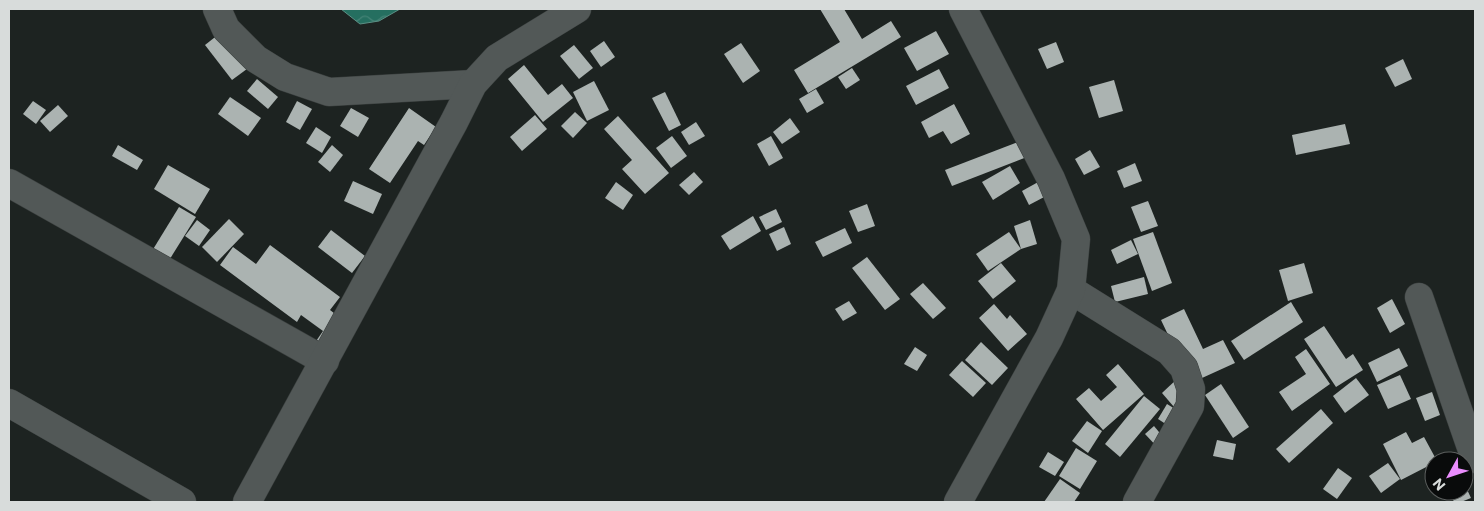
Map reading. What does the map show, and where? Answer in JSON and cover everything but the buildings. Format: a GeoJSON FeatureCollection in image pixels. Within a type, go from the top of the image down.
{"type":"FeatureCollection","features":[{"type":"Feature","properties":{"kind":"street"},"geometry":{"type":"LineString","coordinates":[[217,9],[226,29],[256,59],[285,77],[329,92],[474,84]]}},
{"type":"Feature","properties":{"kind":"street"},"geometry":{"type":"LineString","coordinates":[[247,502],[474,84],[497,58],[577,9]]}},
{"type":"Feature","properties":{"kind":"street"},"geometry":{"type":"LineString","coordinates":[[958,502],[1049,338],[1071,290],[1076,239],[1051,179],[963,9]]}},
{"type":"Feature","properties":{"kind":"street"},"geometry":{"type":"LineString","coordinates":[[12,191],[325,361]]}},
{"type":"Feature","properties":{"kind":"street"},"geometry":{"type":"LineString","coordinates":[[1071,290],[1169,351],[1184,368],[1191,389],[1190,406],[1137,502]]}},
{"type":"Feature","properties":{"kind":"street"},"geometry":{"type":"LineString","coordinates":[[1418,297],[1475,459]]}},
{"type":"Feature","properties":{"kind":"street"},"geometry":{"type":"LineString","coordinates":[[9,403],[182,502]]}},
{"type":"Feature","properties":{"kind":"water"},"geometry":{"type":"Polygon","coordinates":[[[341,9],[400,9],[379,21],[360,24],[341,9]]]}}]}
